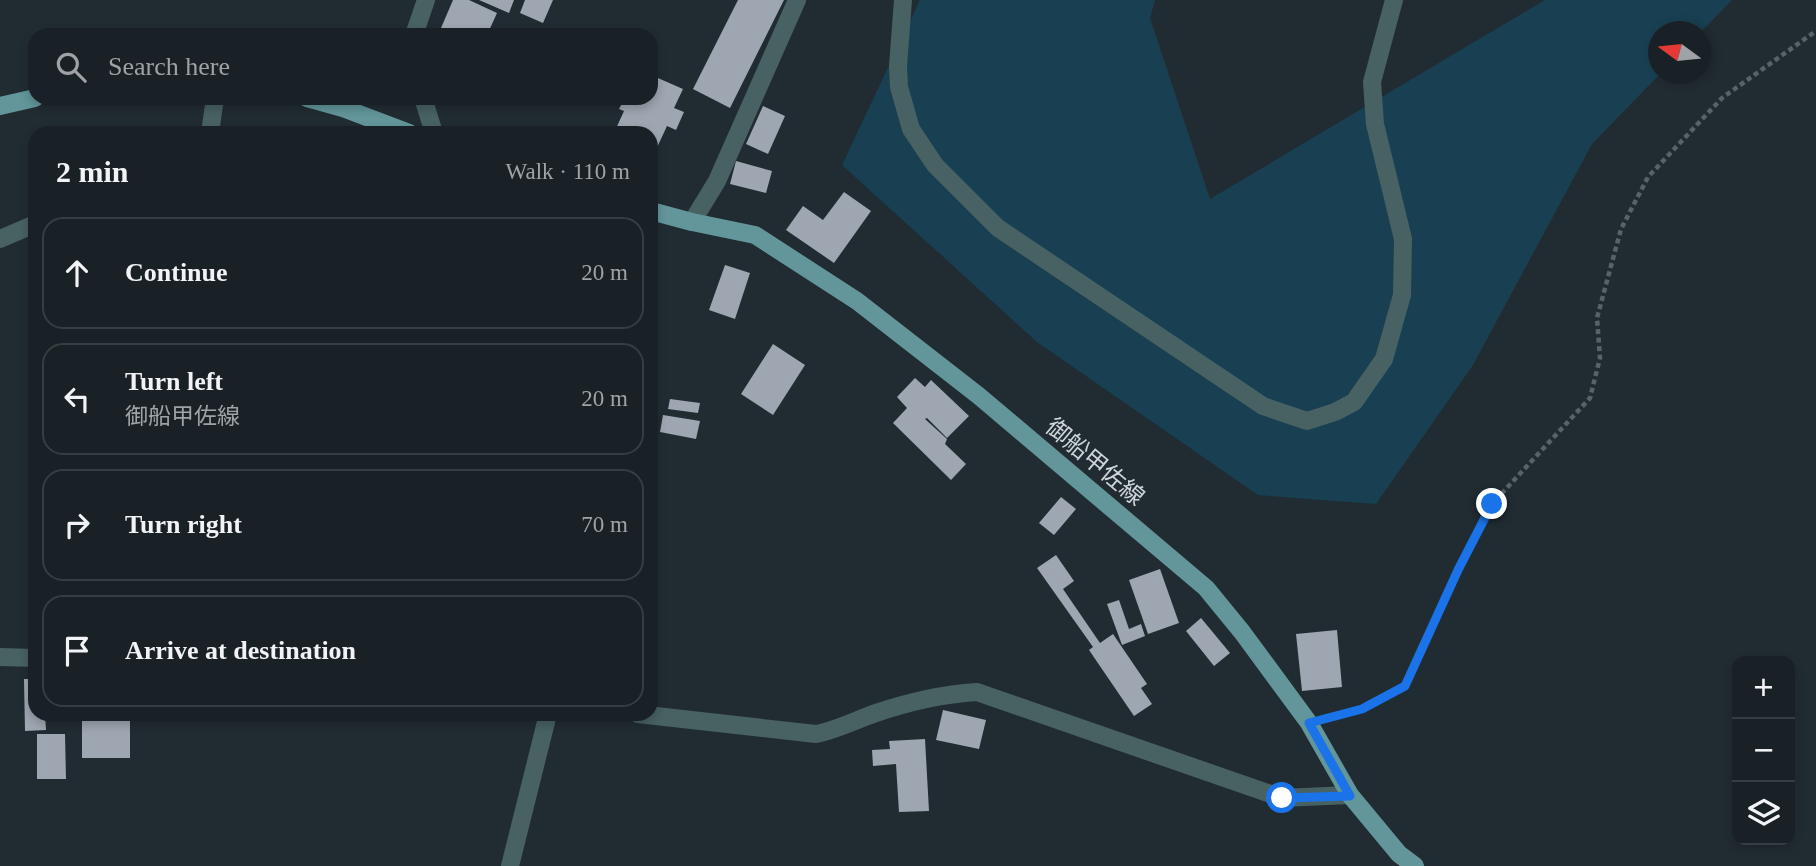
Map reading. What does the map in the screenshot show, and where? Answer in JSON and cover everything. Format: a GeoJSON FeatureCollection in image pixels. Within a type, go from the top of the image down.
{"type":"FeatureCollection","features":[{"type":"Feature","properties":{"kind":"main road"},"geometry":{"type":"LineString","coordinates":[[0,106],[28,99]]}},
{"type":"Feature","properties":{"kind":"main road"},"geometry":{"type":"LineString","coordinates":[[332,105],[391,126]]}},
{"type":"Feature","properties":{"kind":"main road","name":"御船甲佐線"},"geometry":{"type":"LineString","coordinates":[[658,213],[755,235],[857,301],[979,396],[1206,588],[1309,723],[1350,796],[1399,860],[1415,866]]}},
{"type":"Feature","properties":{"kind":"street"},"geometry":{"type":"LineString","coordinates":[[416,28],[426,0]]}},
{"type":"Feature","properties":{"kind":"street"},"geometry":{"type":"LineString","coordinates":[[692,222],[717,181],[797,0]]}},
{"type":"Feature","properties":{"kind":"street"},"geometry":{"type":"LineString","coordinates":[[903,0],[899,87],[911,129],[935,164],[998,228],[1263,406],[1307,421],[1335,412],[1354,402],[1384,359],[1402,295],[1403,239],[1375,124],[1372,82],[1394,0]]}},
{"type":"Feature","properties":{"kind":"street"},"geometry":{"type":"LineString","coordinates":[[210,126],[214,105]]}},
{"type":"Feature","properties":{"kind":"street"},"geometry":{"type":"LineString","coordinates":[[425,105],[432,126]]}},
{"type":"Feature","properties":{"kind":"street"},"geometry":{"type":"LineString","coordinates":[[0,239],[28,228]]}},
{"type":"Feature","properties":{"kind":"street"},"geometry":{"type":"LineString","coordinates":[[0,657],[28,658]]}},
{"type":"Feature","properties":{"kind":"street"},"geometry":{"type":"LineString","coordinates":[[658,716],[816,734],[832,731],[875,714],[954,693],[976,692],[1282,798],[1350,796]]}},
{"type":"Feature","properties":{"kind":"street"},"geometry":{"type":"LineString","coordinates":[[510,866],[546,721]]}},
{"type":"Feature","properties":{"kind":"path"},"geometry":{"type":"LineString","coordinates":[[1309,723],[1362,709],[1405,686],[1458,570],[1492,504],[1590,398],[1600,358],[1597,318],[1621,229],[1648,177],[1722,98],[1816,31]]}},
{"type":"Feature","properties":{"kind":"shaded area"},"geometry":{"type":"Polygon","coordinates":[[[920,0],[1155,0],[1150,18],[1210,199],[1545,0],[1732,0],[1711,22],[1648,21],[1648,84],[1650,84],[1592,144],[1473,365],[1376,504],[1258,495],[1037,342],[842,165],[920,0]]]}},
{"type":"Feature","properties":{"kind":"building"},"geometry":{"type":"Polygon","coordinates":[[[453,0],[469,0],[497,13],[490,28],[441,28],[453,0]]]}},
{"type":"Feature","properties":{"kind":"building"},"geometry":{"type":"Polygon","coordinates":[[[479,0],[514,0],[509,13],[479,0]]]}},
{"type":"Feature","properties":{"kind":"building"},"geometry":{"type":"Polygon","coordinates":[[[525,0],[553,0],[543,23],[520,13],[525,0]]]}},
{"type":"Feature","properties":{"kind":"building"},"geometry":{"type":"Polygon","coordinates":[[[738,0],[784,0],[730,108],[693,89],[738,0]]]}},
{"type":"Feature","properties":{"kind":"building"},"geometry":{"type":"Polygon","coordinates":[[[658,78],[683,89],[674,108],[684,112],[676,130],[667,126],[658,145],[658,126],[617,126],[624,111],[619,109],[621,105],[658,105],[658,78]]]}},
{"type":"Feature","properties":{"kind":"building"},"geometry":{"type":"Polygon","coordinates":[[[763,106],[785,116],[768,154],[746,144],[763,106]]]}},
{"type":"Feature","properties":{"kind":"building"},"geometry":{"type":"Polygon","coordinates":[[[736,161],[772,171],[766,193],[730,184],[736,161]]]}},
{"type":"Feature","properties":{"kind":"building"},"geometry":{"type":"Polygon","coordinates":[[[844,192],[871,211],[834,263],[786,230],[803,206],[823,220],[844,192]]]}},
{"type":"Feature","properties":{"kind":"building"},"geometry":{"type":"Polygon","coordinates":[[[725,265],[750,273],[735,319],[709,310],[725,265]]]}},
{"type":"Feature","properties":{"kind":"building"},"geometry":{"type":"Polygon","coordinates":[[[773,344],[805,365],[773,415],[741,394],[773,344]]]}},
{"type":"Feature","properties":{"kind":"building"},"geometry":{"type":"Polygon","coordinates":[[[915,378],[925,387],[931,380],[969,416],[947,438],[925,419],[947,439],[945,444],[966,464],[951,480],[893,423],[907,408],[897,397],[915,378]]]}},
{"type":"Feature","properties":{"kind":"building"},"geometry":{"type":"Polygon","coordinates":[[[670,399],[700,403],[698,413],[668,409],[670,399]]]}},
{"type":"Feature","properties":{"kind":"building"},"geometry":{"type":"Polygon","coordinates":[[[663,415],[700,421],[696,439],[660,432],[663,415]]]}},
{"type":"Feature","properties":{"kind":"building"},"geometry":{"type":"Polygon","coordinates":[[[1061,497],[1076,509],[1054,535],[1039,523],[1061,497]]]}},
{"type":"Feature","properties":{"kind":"building"},"geometry":{"type":"Polygon","coordinates":[[[1056,555],[1074,581],[1063,589],[1100,643],[1113,634],[1147,684],[1141,688],[1152,704],[1134,716],[1089,650],[1093,647],[1037,568],[1056,555]]]}},
{"type":"Feature","properties":{"kind":"building"},"geometry":{"type":"Polygon","coordinates":[[[1160,569],[1179,623],[1148,634],[1129,580],[1160,569]]]}},
{"type":"Feature","properties":{"kind":"building"},"geometry":{"type":"Polygon","coordinates":[[[1119,600],[1129,629],[1141,624],[1145,636],[1122,645],[1107,604],[1119,600]]]}},
{"type":"Feature","properties":{"kind":"building"},"geometry":{"type":"Polygon","coordinates":[[[1201,618],[1230,653],[1214,666],[1186,631],[1201,618]]]}},
{"type":"Feature","properties":{"kind":"building"},"geometry":{"type":"Polygon","coordinates":[[[1337,630],[1342,687],[1302,691],[1296,634],[1337,630]]]}},
{"type":"Feature","properties":{"kind":"building"},"geometry":{"type":"Polygon","coordinates":[[[24,679],[28,679],[28,721],[45,721],[46,730],[25,731],[24,679]]]}},
{"type":"Feature","properties":{"kind":"building"},"geometry":{"type":"Polygon","coordinates":[[[943,710],[986,720],[979,749],[936,740],[943,710]]]}},
{"type":"Feature","properties":{"kind":"building"},"geometry":{"type":"Polygon","coordinates":[[[82,721],[130,721],[130,758],[82,758],[82,721]]]}},
{"type":"Feature","properties":{"kind":"building"},"geometry":{"type":"Polygon","coordinates":[[[37,734],[65,734],[66,779],[37,779],[37,734]]]}},
{"type":"Feature","properties":{"kind":"building"},"geometry":{"type":"Polygon","coordinates":[[[925,739],[929,811],[899,812],[896,764],[873,766],[872,750],[890,749],[889,741],[925,739]]]}},
{"type":"Feature","properties":{"kind":"route"},"geometry":{"type":"LineString","coordinates":[[1282,798],[1350,796],[1309,723],[1362,709],[1405,686],[1458,570],[1492,504]]}}]}
